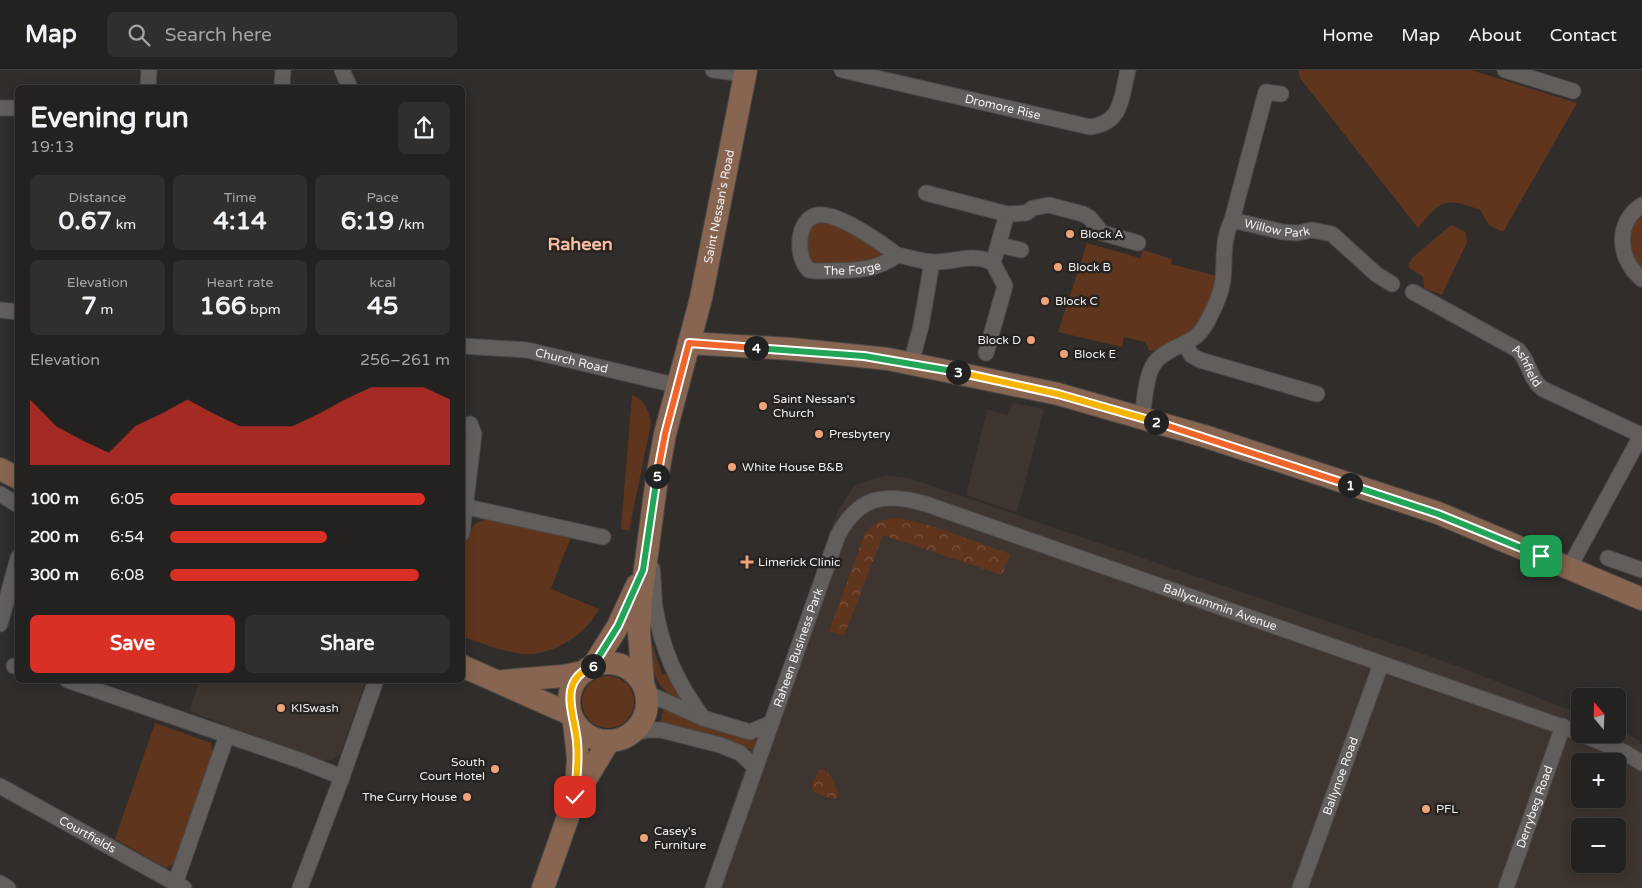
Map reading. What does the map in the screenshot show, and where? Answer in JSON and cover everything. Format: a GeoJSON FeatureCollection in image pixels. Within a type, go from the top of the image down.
{"type":"FeatureCollection","features":[{"type":"Feature","properties":{"kind":"main road","name":"Saint Nessan's Road"},"geometry":{"type":"LineString","coordinates":[[643,570],[665,434],[701,298],[745,72]]}},
{"type":"Feature","properties":{"kind":"main road"},"geometry":{"type":"LineString","coordinates":[[689,343],[799,350],[912,363],[1058,394],[1142,418],[1434,512],[1642,599]]}},
{"type":"Feature","properties":{"kind":"main road"},"geometry":{"type":"LineString","coordinates":[[0,469],[15,476]]}},
{"type":"Feature","properties":{"kind":"main road"},"geometry":{"type":"LineString","coordinates":[[575,797],[578,758],[570,691],[577,678],[588,669],[618,626],[643,570]]}},
{"type":"Feature","properties":{"kind":"main road"},"geometry":{"type":"LineString","coordinates":[[465,667],[501,681],[572,718],[587,736],[609,742],[623,739],[632,734],[645,717],[648,703],[639,632],[643,570]]}},
{"type":"Feature","properties":{"kind":"main road"},"geometry":{"type":"LineString","coordinates":[[501,681],[563,676],[614,663],[625,666],[645,688]]}},
{"type":"Feature","properties":{"kind":"main road"},"geometry":{"type":"LineString","coordinates":[[543,888],[575,797],[609,742]]}},
{"type":"Feature","properties":{"kind":"street"},"geometry":{"type":"LineString","coordinates":[[148,85],[149,70]]}},
{"type":"Feature","properties":{"kind":"street"},"geometry":{"type":"LineString","coordinates":[[282,85],[283,70]]}},
{"type":"Feature","properties":{"kind":"street"},"geometry":{"type":"LineString","coordinates":[[342,70],[349,85]]}},
{"type":"Feature","properties":{"kind":"street"},"geometry":{"type":"LineString","coordinates":[[713,70],[745,72]]}},
{"type":"Feature","properties":{"kind":"street","name":"Dromore Rise"},"geometry":{"type":"LineString","coordinates":[[842,70],[1090,127],[1102,126],[1113,119],[1118,109],[1128,70]]}},
{"type":"Feature","properties":{"kind":"street"},"geometry":{"type":"LineString","coordinates":[[1505,70],[1573,91]]}},
{"type":"Feature","properties":{"kind":"street","name":"Willow Park"},"geometry":{"type":"LineString","coordinates":[[1142,418],[1150,372],[1157,360],[1186,345],[1203,331],[1220,294],[1224,240],[1232,220],[1266,92],[1281,94]]}},
{"type":"Feature","properties":{"kind":"street"},"geometry":{"type":"LineString","coordinates":[[0,108],[15,108]]}},
{"type":"Feature","properties":{"kind":"street"},"geometry":{"type":"LineString","coordinates":[[926,193],[1007,214],[1026,213],[1033,208],[1048,205],[1083,214],[1090,218],[1102,233],[1138,243]]}},
{"type":"Feature","properties":{"kind":"street"},"geometry":{"type":"LineString","coordinates":[[1642,205],[1634,210],[1627,221],[1622,237],[1622,252],[1628,265],[1642,280]]}},
{"type":"Feature","properties":{"kind":"street"},"geometry":{"type":"LineString","coordinates":[[986,352],[1004,286],[993,263],[1007,214]]}},
{"type":"Feature","properties":{"kind":"street","name":"The Forge"},"geometry":{"type":"LineString","coordinates":[[897,255],[888,262],[873,268],[809,270],[802,258],[800,236],[803,226],[809,218],[818,215],[836,218],[897,255],[932,262],[972,257],[983,258],[993,263]]}},
{"type":"Feature","properties":{"kind":"street","name":"Willow Park"},"geometry":{"type":"LineString","coordinates":[[1232,220],[1283,232],[1297,233],[1312,230],[1332,234],[1376,274],[1392,284]]}},
{"type":"Feature","properties":{"kind":"street"},"geometry":{"type":"LineString","coordinates":[[999,244],[1021,250]]}},
{"type":"Feature","properties":{"kind":"street"},"geometry":{"type":"LineString","coordinates":[[912,363],[921,326],[932,262]]}},
{"type":"Feature","properties":{"kind":"street","name":"Ashfield"},"geometry":{"type":"LineString","coordinates":[[1413,292],[1518,350],[1526,361],[1533,378],[1544,389],[1641,434],[1569,568]]}},
{"type":"Feature","properties":{"kind":"street"},"geometry":{"type":"LineString","coordinates":[[0,310],[15,312]]}},
{"type":"Feature","properties":{"kind":"street"},"geometry":{"type":"LineString","coordinates":[[1186,345],[1191,355],[1200,360],[1317,394]]}},
{"type":"Feature","properties":{"kind":"street","name":"Church Road"},"geometry":{"type":"LineString","coordinates":[[465,346],[527,350],[679,386]]}},
{"type":"Feature","properties":{"kind":"street"},"geometry":{"type":"LineString","coordinates":[[465,517],[474,434],[470,424]]}},
{"type":"Feature","properties":{"kind":"street"},"geometry":{"type":"LineString","coordinates":[[0,494],[15,502]]}},
{"type":"Feature","properties":{"kind":"street","name":"Ballycummin Avenue"},"geometry":{"type":"LineString","coordinates":[[876,500],[902,497],[926,504],[1571,730]]}},
{"type":"Feature","properties":{"kind":"street","name":"Raheen Business Park"},"geometry":{"type":"LineString","coordinates":[[713,888],[750,785],[769,724],[838,535],[854,512],[876,500]]}},
{"type":"Feature","properties":{"kind":"street"},"geometry":{"type":"LineString","coordinates":[[467,507],[603,537]]}},
{"type":"Feature","properties":{"kind":"street"},"geometry":{"type":"LineString","coordinates":[[649,535],[656,609],[671,665],[682,689],[704,718]]}},
{"type":"Feature","properties":{"kind":"street"},"geometry":{"type":"LineString","coordinates":[[1608,558],[1642,570]]}},
{"type":"Feature","properties":{"kind":"street"},"geometry":{"type":"LineString","coordinates":[[0,624],[15,569]]}},
{"type":"Feature","properties":{"kind":"street","name":"Ballynoe Road"},"geometry":{"type":"LineString","coordinates":[[1300,888],[1381,664]]}},
{"type":"Feature","properties":{"kind":"street"},"geometry":{"type":"LineString","coordinates":[[76,683],[342,777]]}},
{"type":"Feature","properties":{"kind":"street"},"geometry":{"type":"LineString","coordinates":[[300,888],[375,683]]}},
{"type":"Feature","properties":{"kind":"street"},"geometry":{"type":"LineString","coordinates":[[645,688],[704,718],[750,732],[769,724]]}},
{"type":"Feature","properties":{"kind":"street","name":"Derrybeg Road"},"geometry":{"type":"LineString","coordinates":[[1506,888],[1563,726]]}},
{"type":"Feature","properties":{"kind":"street"},"geometry":{"type":"LineString","coordinates":[[632,734],[646,730],[662,730],[720,745],[740,753],[755,767]]}},
{"type":"Feature","properties":{"kind":"street","name":"Courtfields"},"geometry":{"type":"LineString","coordinates":[[0,786],[179,886],[227,735]]}},
{"type":"Feature","properties":{"kind":"street","name":"Ballycummin Avenue"},"geometry":{"type":"LineString","coordinates":[[1602,743],[1624,752],[1642,763]]}},
{"type":"Feature","properties":{"kind":"street"},"geometry":{"type":"LineString","coordinates":[[0,883],[8,888]]}},
{"type":"Feature","properties":{"kind":"shaded area"},"geometry":{"type":"Polygon","coordinates":[[[1013,403],[1044,409],[1017,512],[966,495],[987,409],[1007,415],[1013,403]]]}},
{"type":"Feature","properties":{"kind":"shaded area"},"geometry":{"type":"Polygon","coordinates":[[[885,475],[912,479],[1452,664],[1571,710],[1571,743],[1626,743],[1626,732],[1642,743],[1642,888],[704,888],[758,730],[765,718],[838,510],[855,485],[885,475]]]}},
{"type":"Feature","properties":{"kind":"shaded area"},"geometry":{"type":"Polygon","coordinates":[[[199,683],[365,683],[340,755],[332,760],[322,761],[189,711],[199,683]]]}},
{"type":"Feature","properties":{"kind":"green space"},"geometry":{"type":"Polygon","coordinates":[[[1298,70],[1471,70],[1577,103],[1503,232],[1489,225],[1480,210],[1459,203],[1444,204],[1438,207],[1418,228],[1300,78],[1298,70]]]}},
{"type":"Feature","properties":{"kind":"green space"},"geometry":{"type":"Polygon","coordinates":[[[1642,212],[1642,272],[1632,255],[1629,242],[1632,229],[1642,212]]]}},
{"type":"Feature","properties":{"kind":"green space"},"geometry":{"type":"Polygon","coordinates":[[[815,221],[833,223],[850,231],[881,253],[881,256],[876,262],[811,264],[806,237],[815,221]]]}},
{"type":"Feature","properties":{"kind":"green space"},"geometry":{"type":"Polygon","coordinates":[[[1451,225],[1466,232],[1467,242],[1442,295],[1424,288],[1423,277],[1408,267],[1412,258],[1451,225]]]}},
{"type":"Feature","properties":{"kind":"green space"},"geometry":{"type":"Polygon","coordinates":[[[1087,243],[1140,258],[1143,250],[1172,259],[1171,264],[1217,276],[1206,313],[1196,331],[1174,343],[1150,351],[1145,342],[1124,337],[1122,347],[1058,332],[1087,243]]]}},
{"type":"Feature","properties":{"kind":"green space"},"geometry":{"type":"Polygon","coordinates":[[[632,395],[643,403],[651,423],[629,531],[621,529],[632,395]]]}},
{"type":"Feature","properties":{"kind":"green space"},"geometry":{"type":"Polygon","coordinates":[[[899,518],[935,527],[1010,554],[1002,575],[883,535],[844,636],[829,631],[865,533],[880,521],[899,518]]]}},
{"type":"Feature","properties":{"kind":"green space"},"geometry":{"type":"Polygon","coordinates":[[[487,519],[572,534],[551,589],[599,609],[586,627],[567,642],[534,654],[515,653],[465,638],[465,548],[472,527],[487,519]]]}},
{"type":"Feature","properties":{"kind":"green space"},"geometry":{"type":"Polygon","coordinates":[[[650,637],[662,675],[667,674],[677,694],[686,704],[666,691],[656,677],[653,668],[650,637]]]}},
{"type":"Feature","properties":{"kind":"green space"},"geometry":{"type":"Polygon","coordinates":[[[603,676],[613,676],[623,680],[630,687],[634,702],[630,717],[623,724],[613,728],[603,728],[593,724],[586,717],[582,707],[582,697],[586,687],[593,680],[603,676]]]}},
{"type":"Feature","properties":{"kind":"green space"},"geometry":{"type":"Polygon","coordinates":[[[664,708],[756,740],[753,750],[676,726],[659,726],[664,708]]]}},
{"type":"Feature","properties":{"kind":"green space"},"geometry":{"type":"Polygon","coordinates":[[[155,723],[211,743],[213,755],[176,862],[166,868],[115,839],[155,723]]]}},
{"type":"Feature","properties":{"kind":"green space"},"geometry":{"type":"Polygon","coordinates":[[[823,769],[831,776],[838,794],[836,799],[818,794],[812,789],[819,770],[823,769]]]}},
{"type":"Feature","properties":{"kind":"place","name":"Block A"},"geometry":{"type":"Point","coordinates":[1070,234]}},
{"type":"Feature","properties":{"kind":"place","name":"Block B"},"geometry":{"type":"Point","coordinates":[1058,267]}},
{"type":"Feature","properties":{"kind":"place","name":"Block C"},"geometry":{"type":"Point","coordinates":[1045,301]}},
{"type":"Feature","properties":{"kind":"place","name":"Block D"},"geometry":{"type":"Point","coordinates":[1031,340]}},
{"type":"Feature","properties":{"kind":"place","name":"Block E"},"geometry":{"type":"Point","coordinates":[1064,354]}},
{"type":"Feature","properties":{"kind":"place","name":"Saint Nessan's Church"},"geometry":{"type":"Point","coordinates":[763,406]}},
{"type":"Feature","properties":{"kind":"place","name":"Presbytery"},"geometry":{"type":"Point","coordinates":[819,434]}},
{"type":"Feature","properties":{"kind":"place","name":"White House B&B"},"geometry":{"type":"Point","coordinates":[732,467]}},
{"type":"Feature","properties":{"kind":"place","name":"Limerick Clinic"},"geometry":{"type":"Point","coordinates":[747,562]}},
{"type":"Feature","properties":{"kind":"place","name":"KISwash"},"geometry":{"type":"Point","coordinates":[281,708]}},
{"type":"Feature","properties":{"kind":"place","name":"South Court Hotel"},"geometry":{"type":"Point","coordinates":[495,769]}},
{"type":"Feature","properties":{"kind":"place","name":"The Curry House"},"geometry":{"type":"Point","coordinates":[467,797]}},
{"type":"Feature","properties":{"kind":"place","name":"PFL"},"geometry":{"type":"Point","coordinates":[1426,809]}},
{"type":"Feature","properties":{"kind":"place","name":"Casey's Furniture"},"geometry":{"type":"Point","coordinates":[644,838]}},
{"type":"Feature","properties":{"kind":"district","name":"Raheen"},"geometry":{"type":"Point","coordinates":[580,244]}},
{"type":"Feature","properties":{"kind":"route"},"geometry":{"type":"LineString","coordinates":[[575,797],[578,758],[574,722],[570,714],[570,691],[577,678],[593,666],[618,626],[643,570],[665,434],[689,343],[790,349],[888,359],[1058,394],[1204,436],[1434,512],[1541,556]]}}]}
